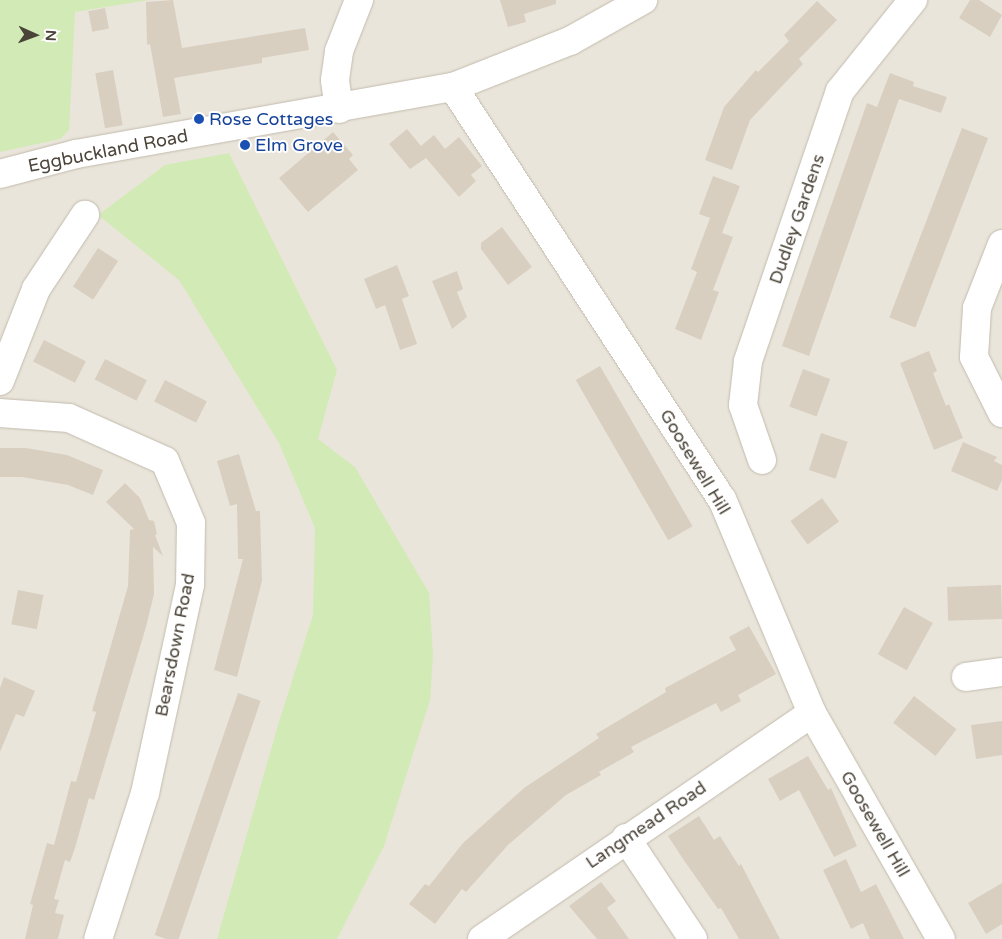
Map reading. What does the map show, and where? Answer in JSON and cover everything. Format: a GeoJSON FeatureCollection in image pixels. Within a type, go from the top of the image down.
{"type":"FeatureCollection","features":[{"type":"Feature","properties":{"kind":"street"},"geometry":{"type":"LineString","coordinates":[[339,109],[334,80],[339,50],[359,0]]}},
{"type":"Feature","properties":{"kind":"street","name":"Eggbuckland Road"},"geometry":{"type":"LineString","coordinates":[[0,174],[76,154],[339,109],[453,87],[570,41],[642,0]]}},
{"type":"Feature","properties":{"kind":"street","name":"Dudley Gardens"},"geometry":{"type":"LineString","coordinates":[[762,460],[743,405],[748,361],[840,91],[913,0]]}},
{"type":"Feature","properties":{"kind":"street","name":"Goosewell Hill"},"geometry":{"type":"LineString","coordinates":[[453,87],[722,500],[812,713],[941,939]]}},
{"type":"Feature","properties":{"kind":"street"},"geometry":{"type":"LineString","coordinates":[[0,380],[36,289],[85,214]]}},
{"type":"Feature","properties":{"kind":"street"},"geometry":{"type":"LineString","coordinates":[[1002,244],[977,308],[974,357],[1002,413]]}},
{"type":"Feature","properties":{"kind":"street","name":"Bearsdown Road"},"geometry":{"type":"LineString","coordinates":[[0,413],[69,418],[165,461],[191,524],[190,585],[145,793],[98,939]]}},
{"type":"Feature","properties":{"kind":"street"},"geometry":{"type":"LineString","coordinates":[[966,677],[1002,672]]}},
{"type":"Feature","properties":{"kind":"street","name":"Langmead Road"},"geometry":{"type":"LineString","coordinates":[[482,939],[626,838],[812,713]]}},
{"type":"Feature","properties":{"kind":"street"},"geometry":{"type":"LineString","coordinates":[[626,838],[693,939]]}},
{"type":"Feature","properties":{"kind":"shaded area"},"geometry":{"type":"Polygon","coordinates":[[[0,0],[1002,0],[1002,939],[0,939],[0,0]]]}},
{"type":"Feature","properties":{"kind":"green space"},"geometry":{"type":"Polygon","coordinates":[[[0,0],[149,0],[75,12],[69,130],[60,139],[0,152],[0,0]]]}},
{"type":"Feature","properties":{"kind":"green space"},"geometry":{"type":"Polygon","coordinates":[[[229,153],[337,370],[318,439],[355,467],[429,593],[433,655],[430,700],[384,846],[337,939],[217,939],[278,725],[313,615],[315,528],[279,443],[179,280],[98,215],[165,165],[229,153]]]}},
{"type":"Feature","properties":{"kind":"building"},"geometry":{"type":"Polygon","coordinates":[[[173,0],[182,48],[305,28],[309,50],[262,58],[262,63],[174,78],[181,114],[163,117],[150,44],[147,45],[146,2],[173,0]]]}},
{"type":"Feature","properties":{"kind":"building"},"geometry":{"type":"Polygon","coordinates":[[[500,0],[556,0],[556,4],[524,14],[526,22],[508,27],[500,0]]]}},
{"type":"Feature","properties":{"kind":"building"},"geometry":{"type":"Polygon","coordinates":[[[970,0],[979,0],[1002,15],[990,37],[959,18],[970,0]]]}},
{"type":"Feature","properties":{"kind":"building"},"geometry":{"type":"Polygon","coordinates":[[[817,1],[837,20],[799,59],[803,64],[750,120],[732,170],[705,160],[724,107],[756,70],[758,72],[789,41],[784,35],[817,1]]]}},
{"type":"Feature","properties":{"kind":"building"},"geometry":{"type":"Polygon","coordinates":[[[105,8],[109,29],[92,32],[88,11],[105,8]]]}},
{"type":"Feature","properties":{"kind":"building"},"geometry":{"type":"Polygon","coordinates":[[[113,70],[123,125],[105,128],[95,73],[113,70]]]}},
{"type":"Feature","properties":{"kind":"building"},"geometry":{"type":"Polygon","coordinates":[[[890,73],[914,82],[913,86],[947,97],[941,113],[899,99],[809,356],[782,346],[867,103],[877,107],[890,73]]]}},
{"type":"Feature","properties":{"kind":"building"},"geometry":{"type":"Polygon","coordinates":[[[962,128],[988,138],[915,328],[889,318],[962,128]]]}},
{"type":"Feature","properties":{"kind":"building"},"geometry":{"type":"Polygon","coordinates":[[[407,129],[421,146],[434,135],[445,149],[459,137],[482,166],[471,175],[476,181],[459,197],[426,158],[410,169],[389,144],[407,129]]]}},
{"type":"Feature","properties":{"kind":"building"},"geometry":{"type":"Polygon","coordinates":[[[333,132],[353,155],[349,159],[358,170],[308,212],[279,178],[333,132]]]}},
{"type":"Feature","properties":{"kind":"building"},"geometry":{"type":"Polygon","coordinates":[[[713,176],[740,186],[722,233],[733,237],[713,290],[719,292],[701,340],[675,329],[697,272],[691,269],[710,218],[699,214],[713,176]]]}},
{"type":"Feature","properties":{"kind":"building"},"geometry":{"type":"Polygon","coordinates":[[[502,227],[532,267],[508,285],[481,249],[481,243],[502,227]]]}},
{"type":"Feature","properties":{"kind":"building"},"geometry":{"type":"Polygon","coordinates":[[[98,248],[118,261],[93,300],[73,287],[98,248]]]}},
{"type":"Feature","properties":{"kind":"building"},"geometry":{"type":"Polygon","coordinates":[[[397,265],[409,296],[402,299],[417,344],[400,350],[385,305],[376,309],[364,279],[397,265]]]}},
{"type":"Feature","properties":{"kind":"building"},"geometry":{"type":"Polygon","coordinates":[[[457,271],[463,289],[457,292],[467,317],[452,329],[432,281],[457,271]]]}},
{"type":"Feature","properties":{"kind":"building"},"geometry":{"type":"Polygon","coordinates":[[[44,340],[86,361],[75,383],[33,361],[44,340]]]}},
{"type":"Feature","properties":{"kind":"building"},"geometry":{"type":"Polygon","coordinates":[[[929,351],[937,371],[933,373],[946,406],[949,404],[963,438],[934,450],[900,363],[929,351]]]}},
{"type":"Feature","properties":{"kind":"building"},"geometry":{"type":"Polygon","coordinates":[[[105,359],[147,380],[136,401],[95,379],[105,359]]]}},
{"type":"Feature","properties":{"kind":"building"},"geometry":{"type":"Polygon","coordinates":[[[600,366],[692,526],[668,540],[576,380],[600,366]]]}},
{"type":"Feature","properties":{"kind":"building"},"geometry":{"type":"Polygon","coordinates":[[[803,369],[830,379],[817,417],[789,407],[803,369]]]}},
{"type":"Feature","properties":{"kind":"building"},"geometry":{"type":"Polygon","coordinates":[[[165,380],[207,401],[196,423],[154,401],[165,380]]]}},
{"type":"Feature","properties":{"kind":"building"},"geometry":{"type":"Polygon","coordinates":[[[821,433],[848,442],[836,479],[809,470],[821,433]]]}},
{"type":"Feature","properties":{"kind":"building"},"geometry":{"type":"Polygon","coordinates":[[[963,442],[997,457],[994,461],[1002,465],[1002,480],[997,491],[951,471],[963,442]]]}},
{"type":"Feature","properties":{"kind":"building"},"geometry":{"type":"Polygon","coordinates":[[[0,448],[26,448],[67,455],[103,470],[93,495],[68,485],[22,477],[0,477],[0,448]]]}},
{"type":"Feature","properties":{"kind":"building"},"geometry":{"type":"Polygon","coordinates":[[[239,454],[256,511],[260,511],[262,581],[237,677],[214,670],[243,559],[238,559],[237,504],[230,506],[217,461],[239,454]]]}},
{"type":"Feature","properties":{"kind":"building"},"geometry":{"type":"Polygon","coordinates":[[[125,483],[140,498],[149,520],[154,521],[157,534],[155,535],[163,556],[153,547],[154,594],[146,627],[94,800],[89,798],[75,848],[70,862],[65,860],[54,899],[59,900],[55,913],[64,915],[58,939],[25,939],[33,905],[30,904],[47,843],[54,845],[71,781],[76,782],[96,712],[92,711],[128,586],[130,530],[134,529],[106,502],[125,483]]]}},
{"type":"Feature","properties":{"kind":"building"},"geometry":{"type":"Polygon","coordinates":[[[822,498],[839,521],[807,544],[790,521],[822,498]]]}},
{"type":"Feature","properties":{"kind":"building"},"geometry":{"type":"Polygon","coordinates":[[[1001,585],[1002,619],[948,621],[947,587],[1001,585]]]}},
{"type":"Feature","properties":{"kind":"building"},"geometry":{"type":"Polygon","coordinates":[[[18,590],[44,595],[37,629],[11,624],[18,590]]]}},
{"type":"Feature","properties":{"kind":"building"},"geometry":{"type":"Polygon","coordinates":[[[904,607],[933,623],[907,670],[878,654],[904,607]]]}},
{"type":"Feature","properties":{"kind":"building"},"geometry":{"type":"Polygon","coordinates":[[[749,626],[776,674],[738,695],[741,701],[721,712],[716,703],[631,747],[634,752],[599,772],[601,775],[566,795],[508,845],[466,892],[462,889],[435,924],[409,904],[425,884],[429,886],[463,843],[524,788],[599,738],[596,734],[666,692],[665,688],[736,650],[729,637],[749,626]]]}},
{"type":"Feature","properties":{"kind":"building"},"geometry":{"type":"Polygon","coordinates":[[[4,677],[35,691],[24,717],[16,714],[0,752],[0,688],[4,677]]]}},
{"type":"Feature","properties":{"kind":"building"},"geometry":{"type":"Polygon","coordinates":[[[238,693],[261,701],[179,939],[166,939],[155,935],[238,693]]]}},
{"type":"Feature","properties":{"kind":"building"},"geometry":{"type":"Polygon","coordinates":[[[914,696],[957,729],[936,756],[893,723],[914,696]]]}},
{"type":"Feature","properties":{"kind":"building"},"geometry":{"type":"Polygon","coordinates":[[[1002,721],[1002,755],[976,759],[971,725],[1002,721]]]}},
{"type":"Feature","properties":{"kind":"building"},"geometry":{"type":"Polygon","coordinates":[[[808,756],[828,790],[831,788],[857,846],[834,857],[799,790],[780,801],[768,779],[808,756]]]}},
{"type":"Feature","properties":{"kind":"building"},"geometry":{"type":"Polygon","coordinates":[[[699,816],[714,840],[720,836],[739,866],[741,864],[780,939],[739,939],[721,908],[718,909],[681,856],[668,836],[699,816]]]}},
{"type":"Feature","properties":{"kind":"building"},"geometry":{"type":"Polygon","coordinates":[[[846,859],[861,892],[876,884],[904,939],[870,939],[863,923],[851,929],[823,870],[846,859]]]}},
{"type":"Feature","properties":{"kind":"building"},"geometry":{"type":"Polygon","coordinates":[[[601,882],[616,901],[607,908],[629,939],[597,939],[569,906],[601,882]]]}},
{"type":"Feature","properties":{"kind":"building"},"geometry":{"type":"Polygon","coordinates":[[[1002,883],[1002,924],[986,934],[968,903],[1002,883]]]}},
{"type":"Feature","properties":{"kind":"place","name":"Rose Cottages"},"geometry":{"type":"Point","coordinates":[199,119]}},
{"type":"Feature","properties":{"kind":"place","name":"Elm Grove"},"geometry":{"type":"Point","coordinates":[245,145]}}]}
